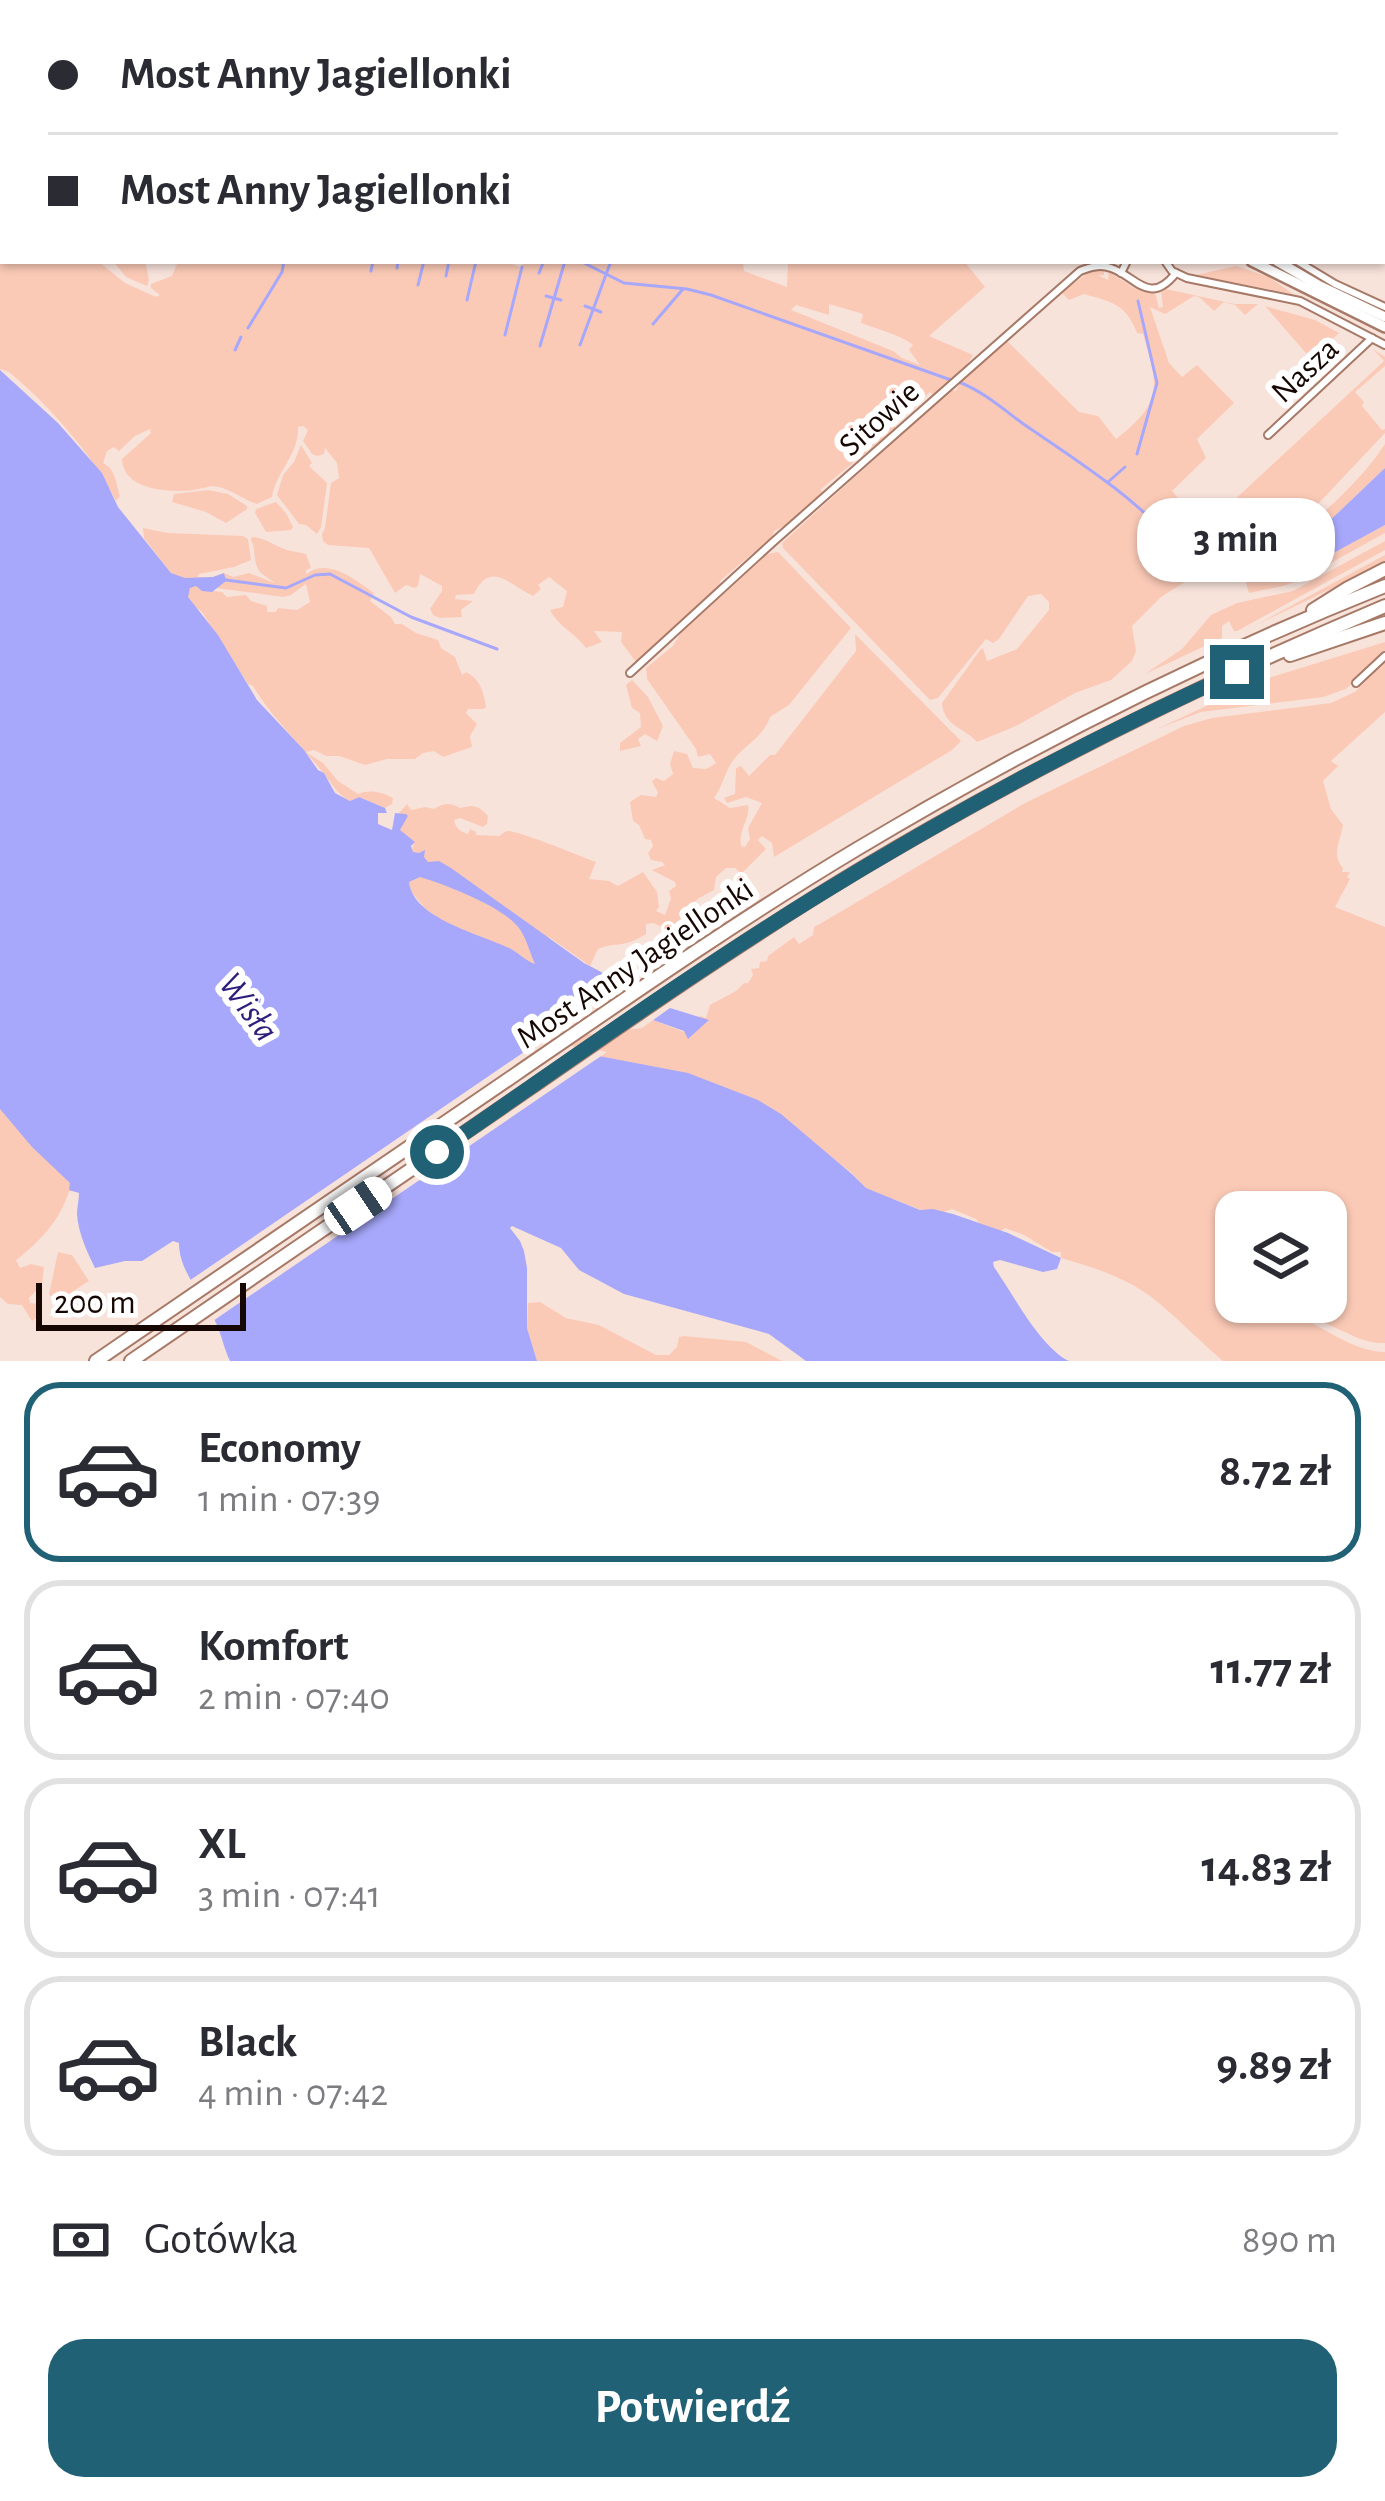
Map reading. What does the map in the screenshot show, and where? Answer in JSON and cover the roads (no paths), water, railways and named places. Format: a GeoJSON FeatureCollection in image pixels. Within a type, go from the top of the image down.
{"type":"FeatureCollection","features":[{"type":"Feature","properties":{"kind":"highway"},"geometry":{"type":"LineString","coordinates":[[1286,628],[1385,569]]}},
{"type":"Feature","properties":{"kind":"highway"},"geometry":{"type":"LineString","coordinates":[[1286,628],[1385,586]]}},
{"type":"Feature","properties":{"kind":"highway"},"geometry":{"type":"LineString","coordinates":[[1237,672],[1385,606]]}},
{"type":"Feature","properties":{"kind":"highway"},"geometry":{"type":"LineString","coordinates":[[1237,672],[1385,623]]}},
{"type":"Feature","properties":{"kind":"highway","name":"Most Anny Jagiellonki"},"geometry":{"type":"LineString","coordinates":[[96,1361],[760,908],[982,777],[1130,700],[1286,628]]}},
{"type":"Feature","properties":{"kind":"highway","name":"Most Anny Jagiellonki"},"geometry":{"type":"LineString","coordinates":[[131,1361],[659,999],[818,896],[1033,772],[1237,672]]}},
{"type":"Feature","properties":{"kind":"main road"},"geometry":{"type":"LineString","coordinates":[[1258,264],[1385,327]]}},
{"type":"Feature","properties":{"kind":"main road"},"geometry":{"type":"LineString","coordinates":[[1282,264],[1385,317]]}},
{"type":"Feature","properties":{"kind":"street"},"geometry":{"type":"LineString","coordinates":[[1121,273],[1126,264]]}},
{"type":"Feature","properties":{"kind":"street"},"geometry":{"type":"LineString","coordinates":[[1168,264],[1175,273],[1197,280],[1294,299],[1385,345]]}},
{"type":"Feature","properties":{"kind":"street"},"geometry":{"type":"LineString","coordinates":[[1302,264],[1385,307]]}},
{"type":"Feature","properties":{"kind":"street","name":"Sitowie"},"geometry":{"type":"LineString","coordinates":[[630,673],[1080,272],[1105,266],[1149,288],[1165,284],[1175,273]]}},
{"type":"Feature","properties":{"kind":"street","name":"Nasza"},"geometry":{"type":"LineString","coordinates":[[1268,435],[1372,338]]}},
{"type":"Feature","properties":{"kind":"street"},"geometry":{"type":"LineString","coordinates":[[1357,683],[1385,656]]}},
{"type":"Feature","properties":{"kind":"water","name":"Wisła"},"geometry":{"type":"Polygon","coordinates":[[[0,370],[58,423],[102,473],[118,507],[171,573],[185,578],[224,573],[226,581],[212,592],[196,586],[190,588],[188,597],[218,635],[257,700],[324,773],[335,793],[385,808],[387,813],[378,813],[378,824],[392,830],[395,813],[406,814],[400,830],[415,842],[413,852],[425,850],[428,862],[439,861],[451,868],[584,963],[670,1008],[709,1020],[688,1039],[684,1031],[653,1020],[543,1032],[575,1072],[582,1069],[583,1053],[688,1073],[781,1114],[866,1188],[920,1210],[953,1214],[1008,1233],[1061,1258],[1057,1269],[1043,1272],[993,1262],[1038,1332],[1069,1361],[806,1361],[769,1334],[624,1294],[579,1270],[561,1248],[512,1226],[524,1251],[527,1328],[537,1361],[230,1361],[216,1323],[183,1264],[179,1243],[173,1241],[142,1261],[95,1268],[79,1228],[79,1193],[69,1190],[70,1183],[0,1109],[0,370]],[[420,877],[409,882],[413,895],[435,916],[535,964],[511,920],[473,897],[420,877]]]}},
{"type":"Feature","properties":{"kind":"water"},"geometry":{"type":"Polygon","coordinates":[[[1385,468],[1385,525],[1312,562],[1302,552],[1303,546],[1385,468]]]}},
{"type":"Feature","properties":{"kind":"waterway"},"geometry":{"type":"LineString","coordinates":[[248,328],[283,264]]}},
{"type":"Feature","properties":{"kind":"waterway"},"geometry":{"type":"LineString","coordinates":[[371,271],[372,264]]}},
{"type":"Feature","properties":{"kind":"waterway"},"geometry":{"type":"LineString","coordinates":[[397,268],[398,264]]}},
{"type":"Feature","properties":{"kind":"waterway"},"geometry":{"type":"LineString","coordinates":[[418,285],[423,264]]}},
{"type":"Feature","properties":{"kind":"waterway"},"geometry":{"type":"LineString","coordinates":[[446,276],[448,264]]}},
{"type":"Feature","properties":{"kind":"waterway"},"geometry":{"type":"LineString","coordinates":[[467,300],[475,264]]}},
{"type":"Feature","properties":{"kind":"waterway"},"geometry":{"type":"LineString","coordinates":[[539,273],[543,264]]}},
{"type":"Feature","properties":{"kind":"waterway"},"geometry":{"type":"LineString","coordinates":[[540,346],[564,264]]}},
{"type":"Feature","properties":{"kind":"waterway"},"geometry":{"type":"LineString","coordinates":[[586,264],[624,283],[711,295],[951,380]]}},
{"type":"Feature","properties":{"kind":"waterway"},"geometry":{"type":"LineString","coordinates":[[580,345],[610,264]]}},
{"type":"Feature","properties":{"kind":"waterway"},"geometry":{"type":"LineString","coordinates":[[505,335],[522,267]]}},
{"type":"Feature","properties":{"kind":"waterway"},"geometry":{"type":"LineString","coordinates":[[653,324],[683,289]]}},
{"type":"Feature","properties":{"kind":"waterway"},"geometry":{"type":"LineString","coordinates":[[546,296],[561,300]]}},
{"type":"Feature","properties":{"kind":"waterway"},"geometry":{"type":"LineString","coordinates":[[1137,454],[1157,383],[1138,301]]}},
{"type":"Feature","properties":{"kind":"waterway"},"geometry":{"type":"LineString","coordinates":[[585,306],[601,312]]}},
{"type":"Feature","properties":{"kind":"waterway"},"geometry":{"type":"LineString","coordinates":[[235,350],[241,337]]}},
{"type":"Feature","properties":{"kind":"waterway"},"geometry":{"type":"LineString","coordinates":[[959,382],[1104,480],[1176,545]]}},
{"type":"Feature","properties":{"kind":"waterway"},"geometry":{"type":"LineString","coordinates":[[1108,482],[1125,467]]}},
{"type":"Feature","properties":{"kind":"waterway"},"geometry":{"type":"LineString","coordinates":[[226,580],[286,588],[330,574],[411,617],[497,649]]}}]}
